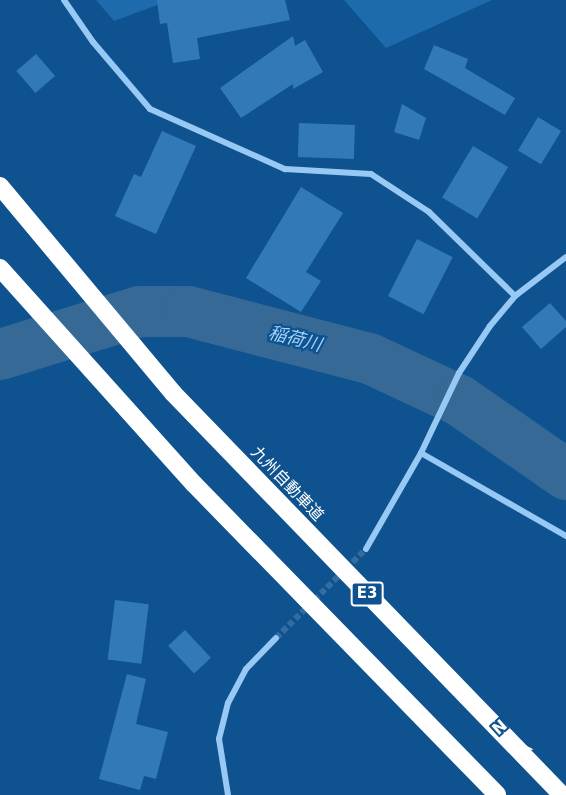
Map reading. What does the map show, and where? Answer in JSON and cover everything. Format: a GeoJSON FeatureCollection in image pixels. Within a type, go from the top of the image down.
{"type":"FeatureCollection","features":[{"type":"Feature","properties":{"kind":"highway","name":"九州自動車道"},"geometry":{"type":"LineString","coordinates":[[0,186],[173,393],[562,795]]}},
{"type":"Feature","properties":{"kind":"highway"},"geometry":{"type":"LineString","coordinates":[[0,268],[115,400],[497,795]]}},
{"type":"Feature","properties":{"kind":"street"},"geometry":{"type":"LineString","coordinates":[[64,0],[93,42],[150,109],[285,169],[371,174],[429,212],[515,297]]}},
{"type":"Feature","properties":{"kind":"street"},"geometry":{"type":"LineString","coordinates":[[366,549],[421,453],[459,373],[515,297],[566,257]]}},
{"type":"Feature","properties":{"kind":"street"},"geometry":{"type":"LineString","coordinates":[[421,453],[566,536]]}},
{"type":"Feature","properties":{"kind":"street"},"geometry":{"type":"LineString","coordinates":[[228,795],[219,739],[228,703],[246,669],[276,638]]}},
{"type":"Feature","properties":{"kind":"shaded area"},"geometry":{"type":"Polygon","coordinates":[[[96,0],[171,0],[114,21],[96,0]]]}},
{"type":"Feature","properties":{"kind":"shaded area"},"geometry":{"type":"Polygon","coordinates":[[[344,0],[492,0],[386,48],[344,0]]]}},
{"type":"Feature","properties":{"kind":"building"},"geometry":{"type":"Polygon","coordinates":[[[157,0],[285,0],[290,20],[197,38],[200,59],[173,63],[167,23],[160,24],[157,0]]]}},
{"type":"Feature","properties":{"kind":"building"},"geometry":{"type":"Polygon","coordinates":[[[293,36],[295,46],[305,40],[323,72],[293,89],[293,84],[241,118],[220,88],[293,36]]]}},
{"type":"Feature","properties":{"kind":"building"},"geometry":{"type":"Polygon","coordinates":[[[434,45],[468,59],[465,68],[515,98],[505,115],[424,69],[434,45]]]}},
{"type":"Feature","properties":{"kind":"building"},"geometry":{"type":"Polygon","coordinates":[[[36,54],[55,76],[35,93],[16,71],[36,54]]]}},
{"type":"Feature","properties":{"kind":"building"},"geometry":{"type":"Polygon","coordinates":[[[402,104],[426,118],[419,140],[394,132],[402,104]]]}},
{"type":"Feature","properties":{"kind":"building"},"geometry":{"type":"Polygon","coordinates":[[[538,117],[561,131],[541,164],[518,150],[538,117]]]}},
{"type":"Feature","properties":{"kind":"building"},"geometry":{"type":"Polygon","coordinates":[[[299,123],[355,125],[354,159],[298,157],[299,123]]]}},
{"type":"Feature","properties":{"kind":"building"},"geometry":{"type":"Polygon","coordinates":[[[162,131],[196,146],[156,234],[115,216],[134,174],[141,177],[162,131]]]}},
{"type":"Feature","properties":{"kind":"building"},"geometry":{"type":"Polygon","coordinates":[[[473,146],[508,167],[477,219],[442,197],[473,146]]]}},
{"type":"Feature","properties":{"kind":"building"},"geometry":{"type":"Polygon","coordinates":[[[301,187],[343,213],[306,272],[321,281],[301,312],[246,278],[301,187]]]}},
{"type":"Feature","properties":{"kind":"building"},"geometry":{"type":"Polygon","coordinates":[[[417,239],[453,257],[424,314],[388,296],[417,239]]]}},
{"type":"Feature","properties":{"kind":"building"},"geometry":{"type":"Polygon","coordinates":[[[550,303],[566,321],[566,327],[541,349],[522,327],[550,303]]]}},
{"type":"Feature","properties":{"kind":"building"},"geometry":{"type":"Polygon","coordinates":[[[115,600],[149,604],[141,664],[108,660],[115,600]]]}},
{"type":"Feature","properties":{"kind":"building"},"geometry":{"type":"Polygon","coordinates":[[[185,630],[211,658],[194,673],[168,646],[185,630]]]}},
{"type":"Feature","properties":{"kind":"building"},"geometry":{"type":"Polygon","coordinates":[[[127,674],[146,679],[136,724],[168,732],[156,779],[144,776],[140,790],[99,779],[127,674]]]}},
{"type":"Feature","properties":{"kind":"waterway","name":"稲荷川"},"geometry":{"type":"LineString","coordinates":[[0,354],[139,311],[188,311],[369,358],[459,400],[566,474]]}},
{"type":"Feature","properties":{"kind":"tunnel"},"geometry":{"type":"LineString","coordinates":[[276,638],[366,549]]}}]}
